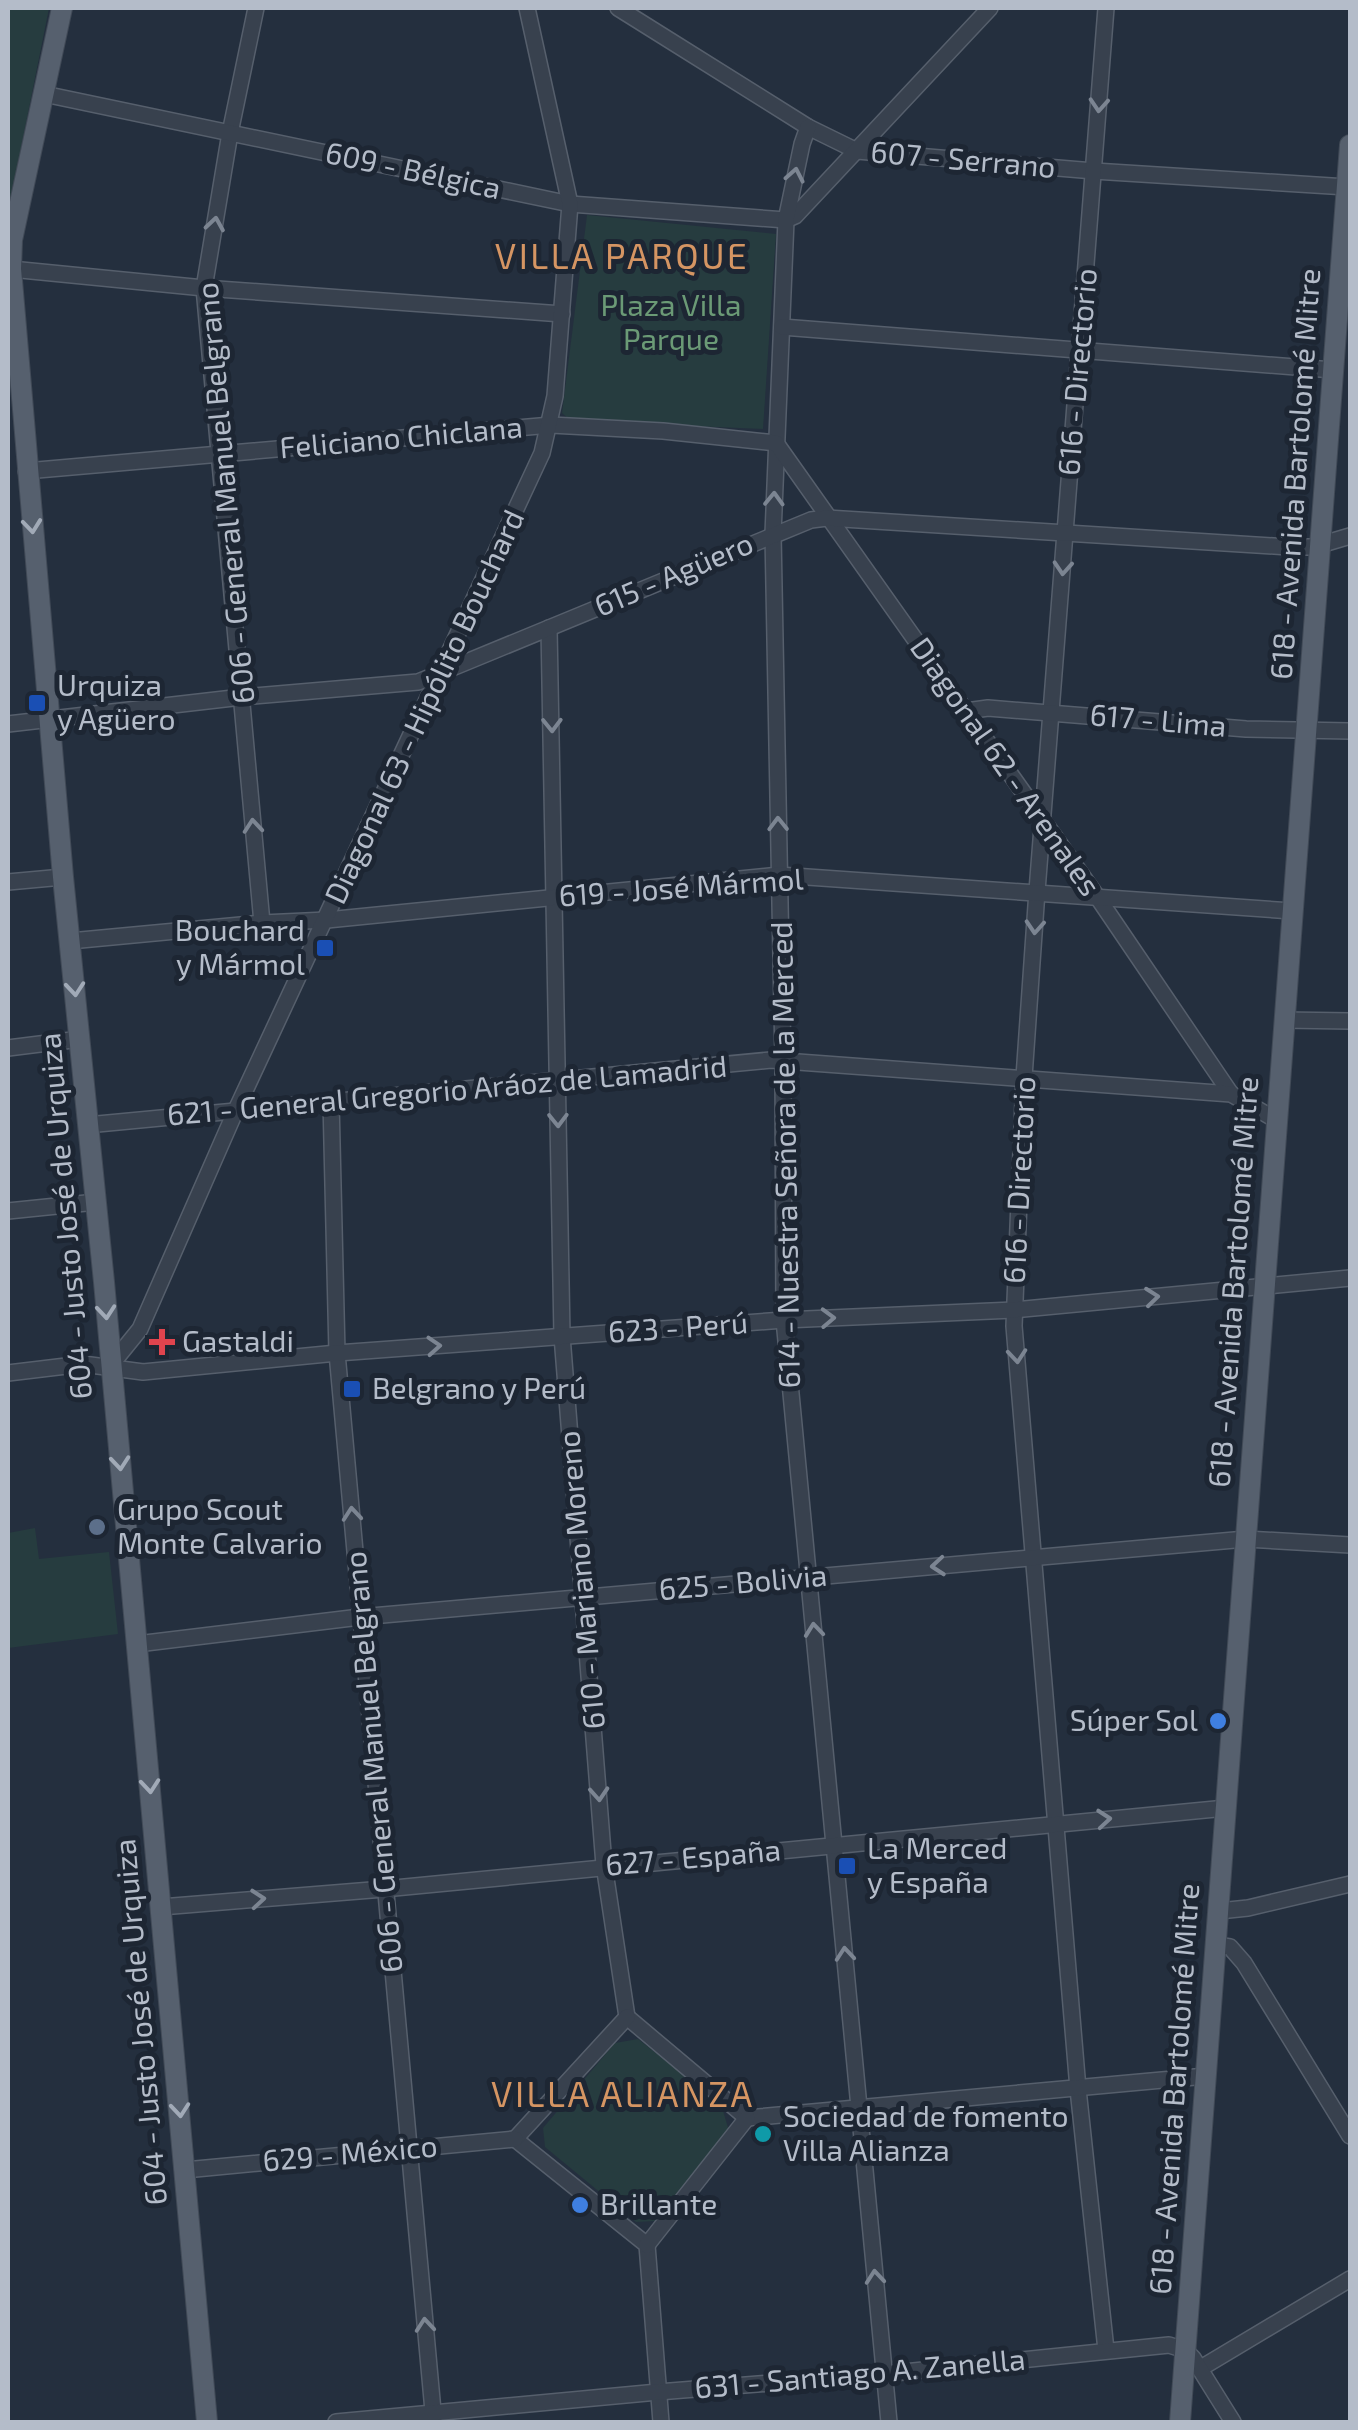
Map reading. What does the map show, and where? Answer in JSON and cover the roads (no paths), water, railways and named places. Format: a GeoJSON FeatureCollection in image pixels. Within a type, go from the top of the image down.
{"type":"FeatureCollection","features":[{"type":"Feature","properties":{"kind":"main road","name":"604 - Justo José de Urquiza"},"geometry":{"type":"LineString","coordinates":[[62,8],[9,269],[208,2422]]}},
{"type":"Feature","properties":{"kind":"main road","name":"618 - Avenida Bartolomé Mitre"},"geometry":{"type":"LineString","coordinates":[[1180,2422],[1333,370],[1343,340],[1350,145]]}},
{"type":"Feature","properties":{"kind":"street","name":"606 - General Manuel Belgrano"},"geometry":{"type":"LineString","coordinates":[[256,8],[204,288],[262,923]]}},
{"type":"Feature","properties":{"kind":"street","name":"Diagonal 63 - Hipólito Bouchard"},"geometry":{"type":"LineString","coordinates":[[110,1366],[140,1329],[236,1110],[542,453],[551,425],[570,204],[527,8]]}},
{"type":"Feature","properties":{"kind":"street","name":"616 - Directorio"},"geometry":{"type":"LineString","coordinates":[[1106,8],[1037,891],[1014,1310],[1078,2089],[1106,2350]]}},
{"type":"Feature","properties":{"kind":"street"},"geometry":{"type":"LineString","coordinates":[[786,220],[795,216],[858,151],[984,9]]}},
{"type":"Feature","properties":{"kind":"street","name":"607 - Serrano"},"geometry":{"type":"LineString","coordinates":[[628,10],[808,127],[858,151],[1347,187]]}},
{"type":"Feature","properties":{"kind":"street","name":"609 - Bélgica"},"geometry":{"type":"LineString","coordinates":[[44,94],[570,204],[786,220]]}},
{"type":"Feature","properties":{"kind":"street","name":"614 - Nuestra Señora de la Merced"},"geometry":{"type":"LineString","coordinates":[[808,127],[786,220],[772,534],[784,1320],[888,2422]]}},
{"type":"Feature","properties":{"kind":"street"},"geometry":{"type":"LineString","coordinates":[[9,269],[204,288],[562,314]]}},
{"type":"Feature","properties":{"kind":"street"},"geometry":{"type":"LineString","coordinates":[[782,327],[1333,370]]}},
{"type":"Feature","properties":{"kind":"street","name":"Feliciano Chiclana"},"geometry":{"type":"LineString","coordinates":[[26,471],[551,425],[664,430],[776,443]]}},
{"type":"Feature","properties":{"kind":"street","name":"Diagonal 62 - Arenales"},"geometry":{"type":"LineString","coordinates":[[776,443],[1098,898],[1231,1094]]}},
{"type":"Feature","properties":{"kind":"street","name":"615 - Agüero"},"geometry":{"type":"LineString","coordinates":[[8,724],[242,696],[418,682],[794,524],[827,518],[1289,547],[1350,536]]}},
{"type":"Feature","properties":{"kind":"street","name":"610 - Mariano Moreno"},"geometry":{"type":"LineString","coordinates":[[548,628],[562,1336],[604,1866],[627,2017]]}},
{"type":"Feature","properties":{"kind":"street","name":"617 - Lima"},"geometry":{"type":"LineString","coordinates":[[966,711],[988,708],[1052,712],[1246,729],[1350,730]]}},
{"type":"Feature","properties":{"kind":"street"},"geometry":{"type":"LineString","coordinates":[[8,882],[63,876]]}},
{"type":"Feature","properties":{"kind":"street","name":"619 - José Mármol"},"geometry":{"type":"LineString","coordinates":[[70,941],[779,876],[1292,911]]}},
{"type":"Feature","properties":{"kind":"street"},"geometry":{"type":"LineString","coordinates":[[1283,1020],[1350,1021]]}},
{"type":"Feature","properties":{"kind":"street"},"geometry":{"type":"LineString","coordinates":[[8,1048],[80,1039]]}},
{"type":"Feature","properties":{"kind":"street","name":"621 - General Gregorio Aráoz de Lamadrid"},"geometry":{"type":"LineString","coordinates":[[88,1125],[783,1061],[1231,1094],[1278,1121]]}},
{"type":"Feature","properties":{"kind":"street","name":"606 - General Manuel Belgrano"},"geometry":{"type":"LineString","coordinates":[[331,1101],[337,1354],[433,2418]]}},
{"type":"Feature","properties":{"kind":"street"},"geometry":{"type":"LineString","coordinates":[[8,1210],[96,1202]]}},
{"type":"Feature","properties":{"kind":"street","name":"623 - Perú"},"geometry":{"type":"LineString","coordinates":[[8,1373],[83,1364],[143,1372],[784,1320],[1014,1310],[1350,1278]]}},
{"type":"Feature","properties":{"kind":"street","name":"625 - Bolivia"},"geometry":{"type":"LineString","coordinates":[[137,1644],[360,1617],[1246,1539],[1350,1545]]}},
{"type":"Feature","properties":{"kind":"street","name":"627 - España"},"geometry":{"type":"LineString","coordinates":[[161,1906],[1226,1808]]}},
{"type":"Feature","properties":{"kind":"street"},"geometry":{"type":"LineString","coordinates":[[1220,1911],[1350,1884]]}},
{"type":"Feature","properties":{"kind":"street"},"geometry":{"type":"LineString","coordinates":[[1217,1945],[1230,1947],[1244,1963],[1350,2136]]}},
{"type":"Feature","properties":{"kind":"street"},"geometry":{"type":"LineString","coordinates":[[647,2245],[515,2139],[627,2017],[747,2118],[1206,2076]]}},
{"type":"Feature","properties":{"kind":"street"},"geometry":{"type":"LineString","coordinates":[[661,2422],[647,2245],[747,2118]]}},
{"type":"Feature","properties":{"kind":"street","name":"629 - México"},"geometry":{"type":"LineString","coordinates":[[186,2170],[515,2139]]}},
{"type":"Feature","properties":{"kind":"street"},"geometry":{"type":"LineString","coordinates":[[1201,2368],[1350,2279]]}},
{"type":"Feature","properties":{"kind":"street","name":"631 - Santiago A. Zanella"},"geometry":{"type":"LineString","coordinates":[[336,2422],[433,2418],[658,2392],[884,2374],[1106,2350],[1169,2345],[1185,2350]]}},
{"type":"Feature","properties":{"kind":"street"},"geometry":{"type":"LineString","coordinates":[[1185,2350],[1201,2368],[1233,2422]]}},
{"type":"Feature","properties":{"kind":"place","name":"Urquiza y Agüero"},"geometry":{"type":"Point","coordinates":[37,703]}},
{"type":"Feature","properties":{"kind":"place","name":"Bouchard y Mármol"},"geometry":{"type":"Point","coordinates":[325,948]}},
{"type":"Feature","properties":{"kind":"place","name":"Gastaldi"},"geometry":{"type":"Point","coordinates":[162,1342]}},
{"type":"Feature","properties":{"kind":"place","name":"Belgrano y Perú"},"geometry":{"type":"Point","coordinates":[352,1389]}},
{"type":"Feature","properties":{"kind":"place","name":"Grupo Scout Monte Calvario"},"geometry":{"type":"Point","coordinates":[97,1527]}},
{"type":"Feature","properties":{"kind":"place","name":"Súper Sol"},"geometry":{"type":"Point","coordinates":[1218,1721]}},
{"type":"Feature","properties":{"kind":"place","name":"La Merced y España"},"geometry":{"type":"Point","coordinates":[847,1866]}},
{"type":"Feature","properties":{"kind":"place","name":"Sociedad de fomento Villa Alianza"},"geometry":{"type":"Point","coordinates":[763,2134]}},
{"type":"Feature","properties":{"kind":"place","name":"Brillante"},"geometry":{"type":"Point","coordinates":[580,2205]}},
{"type":"Feature","properties":{"kind":"district","name":"VILLA PARQUE"},"geometry":{"type":"Point","coordinates":[622,257]}},
{"type":"Feature","properties":{"kind":"district","name":"VILLA ALIANZA"},"geometry":{"type":"Point","coordinates":[623,2095]}},
{"type":"Feature","properties":{"kind":"park label","name":"Plaza Villa Parque"},"geometry":{"type":"Point","coordinates":[671,323]}}]}
